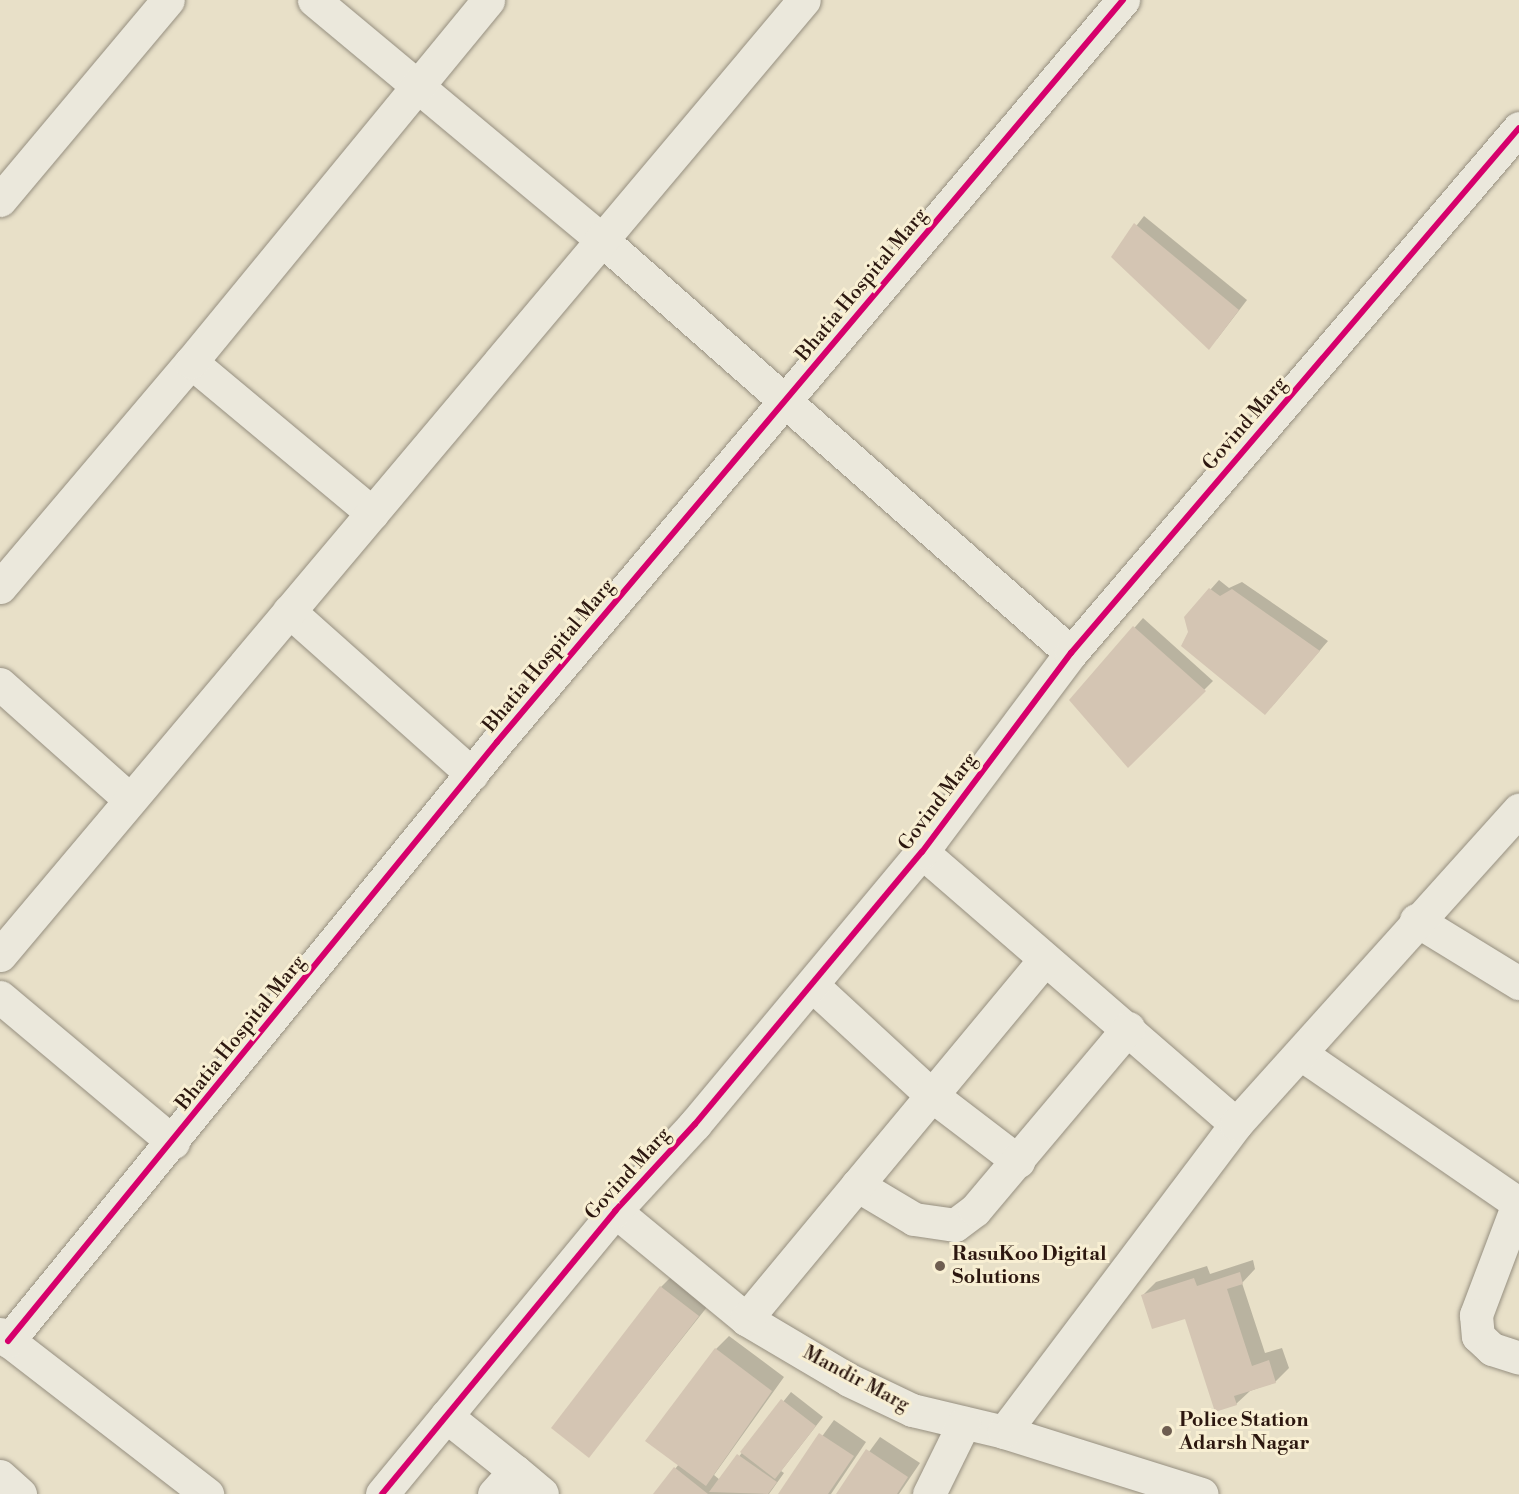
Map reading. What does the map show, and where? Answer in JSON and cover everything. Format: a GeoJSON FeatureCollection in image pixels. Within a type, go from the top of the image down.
{"type":"FeatureCollection","features":[{"type":"Feature","properties":{"kind":"street"},"geometry":{"type":"LineString","coordinates":[[0,200],[168,0]]}},
{"type":"Feature","properties":{"kind":"street"},"geometry":{"type":"LineString","coordinates":[[314,0],[601,239],[1071,653]]}},
{"type":"Feature","properties":{"kind":"street"},"geometry":{"type":"LineString","coordinates":[[0,587],[191,362],[488,0]]}},
{"type":"Feature","properties":{"kind":"street"},"geometry":{"type":"LineString","coordinates":[[0,955],[804,0]]}},
{"type":"Feature","properties":{"kind":"street","name":"Bhatia Hospital Marg"},"geometry":{"type":"LineString","coordinates":[[4,1338],[173,1142],[472,774],[1123,0]]}},
{"type":"Feature","properties":{"kind":"street","name":"Govind Marg"},"geometry":{"type":"LineString","coordinates":[[382,1494],[615,1211],[812,985],[922,852],[1071,653],[1519,128]]}},
{"type":"Feature","properties":{"kind":"street"},"geometry":{"type":"LineString","coordinates":[[191,362],[372,513]]}},
{"type":"Feature","properties":{"kind":"street"},"geometry":{"type":"LineString","coordinates":[[289,611],[472,774]]}},
{"type":"Feature","properties":{"kind":"street"},"geometry":{"type":"LineString","coordinates":[[0,684],[130,800]]}},
{"type":"Feature","properties":{"kind":"street"},"geometry":{"type":"LineString","coordinates":[[1004,1432],[1236,1124],[1301,1054],[1416,920],[1519,810]]}},
{"type":"Feature","properties":{"kind":"street"},"geometry":{"type":"LineString","coordinates":[[922,852],[1044,959],[1128,1028],[1236,1124]]}},
{"type":"Feature","properties":{"kind":"street"},"geometry":{"type":"LineString","coordinates":[[1416,920],[1519,983]]}},
{"type":"Feature","properties":{"kind":"street"},"geometry":{"type":"LineString","coordinates":[[746,1319],[1044,959]]}},
{"type":"Feature","properties":{"kind":"street"},"geometry":{"type":"LineString","coordinates":[[812,985],[930,1094],[1018,1161]]}},
{"type":"Feature","properties":{"kind":"street"},"geometry":{"type":"LineString","coordinates":[[0,997],[173,1142]]}},
{"type":"Feature","properties":{"kind":"street"},"geometry":{"type":"LineString","coordinates":[[857,1185],[914,1219],[955,1225],[975,1210],[1128,1028]]}},
{"type":"Feature","properties":{"kind":"street"},"geometry":{"type":"LineString","coordinates":[[1301,1054],[1518,1202],[1476,1315],[1478,1336],[1492,1349],[1519,1358]]}},
{"type":"Feature","properties":{"kind":"street","name":"Mandir Marg"},"geometry":{"type":"LineString","coordinates":[[615,1211],[746,1319],[849,1380],[912,1410],[1004,1432],[1202,1494]]}},
{"type":"Feature","properties":{"kind":"street"},"geometry":{"type":"LineString","coordinates":[[4,1338],[207,1494]]}},
{"type":"Feature","properties":{"kind":"street"},"geometry":{"type":"LineString","coordinates":[[446,1416],[505,1483],[542,1494]]}},
{"type":"Feature","properties":{"kind":"street"},"geometry":{"type":"LineString","coordinates":[[929,1494],[964,1423]]}},
{"type":"Feature","properties":{"kind":"street"},"geometry":{"type":"LineString","coordinates":[[0,1476],[20,1494]]}},
{"type":"Feature","properties":{"kind":"building"},"geometry":{"type":"Polygon","coordinates":[[[1134,223],[1239,310],[1209,350],[1111,257],[1134,223]]]}},
{"type":"Feature","properties":{"kind":"building"},"geometry":{"type":"Polygon","coordinates":[[[1209,588],[1220,596],[1232,589],[1320,651],[1265,715],[1181,646],[1188,632],[1184,617],[1209,588]]]}},
{"type":"Feature","properties":{"kind":"building"},"geometry":{"type":"Polygon","coordinates":[[[1133,626],[1206,691],[1128,768],[1069,700],[1133,626]]]}},
{"type":"Feature","properties":{"kind":"building"},"geometry":{"type":"Polygon","coordinates":[[[1240,1272],[1243,1284],[1227,1289],[1252,1366],[1269,1360],[1276,1383],[1234,1396],[1237,1405],[1215,1412],[1185,1319],[1152,1329],[1141,1295],[1194,1278],[1197,1286],[1240,1272]]]}},
{"type":"Feature","properties":{"kind":"building"},"geometry":{"type":"Polygon","coordinates":[[[660,1286],[699,1316],[589,1458],[551,1428],[660,1286]]]}},
{"type":"Feature","properties":{"kind":"building"},"geometry":{"type":"Polygon","coordinates":[[[715,1348],[772,1391],[706,1486],[645,1441],[715,1348]]]}},
{"type":"Feature","properties":{"kind":"building"},"geometry":{"type":"Polygon","coordinates":[[[781,1399],[816,1426],[775,1479],[740,1452],[781,1399]]]}},
{"type":"Feature","properties":{"kind":"building"},"geometry":{"type":"Polygon","coordinates":[[[819,1433],[854,1456],[828,1494],[778,1494],[819,1433]]]}},
{"type":"Feature","properties":{"kind":"building"},"geometry":{"type":"Polygon","coordinates":[[[866,1449],[908,1477],[897,1494],[836,1494],[866,1449]]]}},
{"type":"Feature","properties":{"kind":"building"},"geometry":{"type":"Polygon","coordinates":[[[737,1454],[777,1482],[768,1494],[709,1492],[737,1454]]]}},
{"type":"Feature","properties":{"kind":"building"},"geometry":{"type":"Polygon","coordinates":[[[674,1467],[708,1494],[653,1494],[674,1467]]]}},
{"type":"Feature","properties":{"kind":"cycle path"},"geometry":{"type":"LineString","coordinates":[[8,1341],[497,742],[1123,0]]}},
{"type":"Feature","properties":{"kind":"cycle path"},"geometry":{"type":"LineString","coordinates":[[382,1494],[615,1211],[695,1124],[922,852],[1071,653],[1519,128]]}},
{"type":"Feature","properties":{"kind":"place","name":"RasuKoo Digital Solutions"},"geometry":{"type":"Point","coordinates":[940,1266]}},
{"type":"Feature","properties":{"kind":"place","name":"Police Station Adarsh Nagar"},"geometry":{"type":"Point","coordinates":[1167,1431]}}]}
